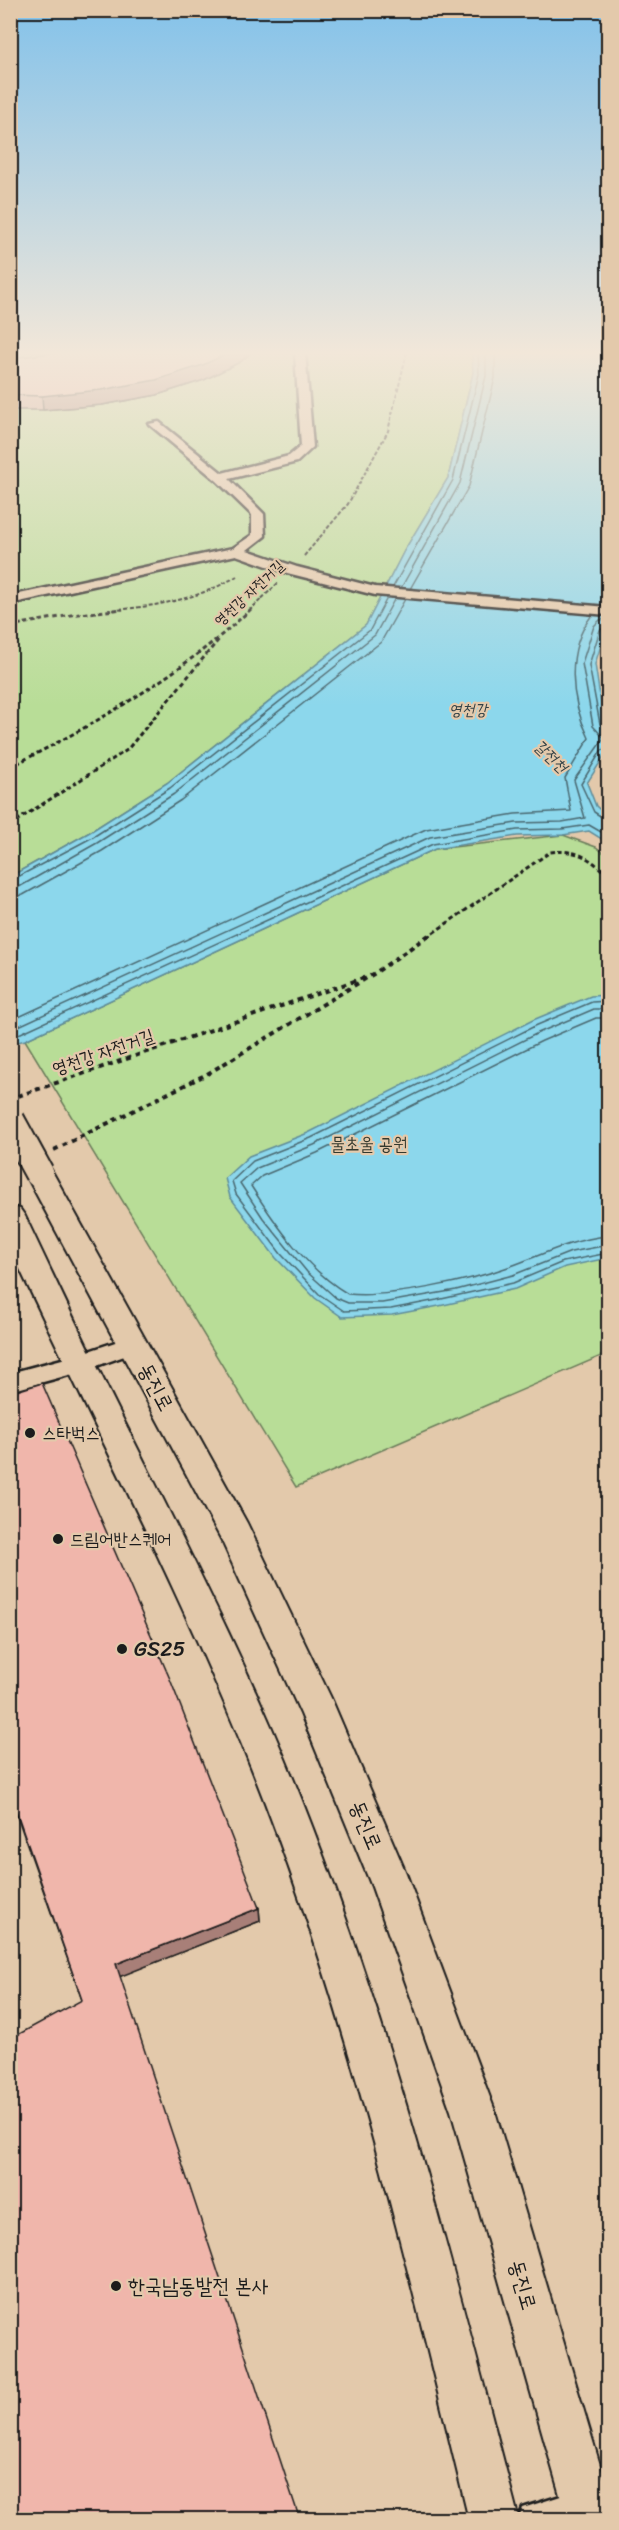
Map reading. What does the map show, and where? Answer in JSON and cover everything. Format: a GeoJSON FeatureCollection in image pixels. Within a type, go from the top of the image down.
{"type":"FeatureCollection","features":[{"type":"Feature","properties":{"kind":"street"},"geometry":{"type":"LineString","coordinates":[[10,600],[237,551],[259,536],[258,514],[211,470]]}},
{"type":"Feature","properties":{"kind":"street"},"geometry":{"type":"LineString","coordinates":[[220,477],[248,470]]}},
{"type":"Feature","properties":{"kind":"street"},"geometry":{"type":"LineString","coordinates":[[237,551],[292,570],[375,591],[609,611]]}},
{"type":"Feature","properties":{"kind":"street","name":"동진로"},"geometry":{"type":"LineString","coordinates":[[10,1120],[46,1162],[133,1344],[240,1543],[319,1712],[392,1887],[473,2111],[596,2507]]}},
{"type":"Feature","properties":{"kind":"street"},"geometry":{"type":"LineString","coordinates":[[10,1216],[235,1683],[293,1826],[343,1972],[403,2166],[494,2520]]}},
{"type":"Feature","properties":{"kind":"street"},"geometry":{"type":"LineString","coordinates":[[10,1382],[80,1363],[133,1344]]}},
{"type":"Feature","properties":{"kind":"street"},"geometry":{"type":"LineString","coordinates":[[535,2520],[596,2507]]}},
{"type":"Feature","properties":{"kind":"path","name":"영천강 자전거길"},"geometry":{"type":"LineString","coordinates":[[10,767],[42,752],[153,683],[223,634],[292,570],[348,504],[367,470]]}},
{"type":"Feature","properties":{"kind":"path"},"geometry":{"type":"LineString","coordinates":[[10,626],[63,616],[152,607],[186,601],[215,591],[237,576]]}},
{"type":"Feature","properties":{"kind":"path"},"geometry":{"type":"LineString","coordinates":[[10,825],[127,750],[223,634]]}},
{"type":"Feature","properties":{"kind":"path"},"geometry":{"type":"LineString","coordinates":[[46,1162],[207,1074],[375,973],[550,852],[572,849],[597,863],[609,876]]}},
{"type":"Feature","properties":{"kind":"path","name":"영천강 자전거길"},"geometry":{"type":"LineString","coordinates":[[10,1098],[375,973]]}},
{"type":"Feature","properties":{"kind":"green space"},"geometry":{"type":"Polygon","coordinates":[[[10,470],[450,470],[448,478],[404,551],[366,625],[167,783],[90,832],[11,876],[10,470]]]}},
{"type":"Feature","properties":{"kind":"green space","name":"물초울 공원"},"geometry":{"type":"Polygon","coordinates":[[[563,835],[596,847],[608,856],[608,1353],[296,1487],[25,1040],[435,849],[563,835]]]}},
{"type":"Feature","properties":{"kind":"water","name":"영천강"},"geometry":{"type":"Polygon","coordinates":[[[450,470],[608,470],[608,623],[595,664],[608,750],[587,783],[596,806],[608,817],[608,843],[589,831],[563,835],[517,836],[435,849],[25,1040],[11,1044],[11,876],[90,832],[167,783],[366,625],[404,551],[448,478],[450,470]]]}},
{"type":"Feature","properties":{"kind":"water"},"geometry":{"type":"Polygon","coordinates":[[[608,995],[608,1258],[565,1267],[515,1289],[439,1306],[392,1315],[342,1317],[315,1298],[276,1258],[230,1197],[225,1178],[249,1156],[308,1133],[533,1020],[591,996],[608,995]]]}},
{"type":"Feature","properties":{"kind":"building"},"geometry":{"type":"Polygon","coordinates":[[[42,1383],[170,1679],[259,1908],[116,1964],[300,2520],[10,2520],[10,2039],[82,2000],[10,1793],[10,1393],[42,1383]]]}},
{"type":"Feature","properties":{"kind":"place","name":"스타벅스"},"geometry":{"type":"Point","coordinates":[30,1433]}},
{"type":"Feature","properties":{"kind":"place","name":"드림어반스퀘어"},"geometry":{"type":"Point","coordinates":[58,1539]}},
{"type":"Feature","properties":{"kind":"place","name":"GS25"},"geometry":{"type":"Point","coordinates":[122,1649]}},
{"type":"Feature","properties":{"kind":"place","name":"한국남동발전 본사"},"geometry":{"type":"Point","coordinates":[116,2286]}},
{"type":"Feature","properties":{"kind":"water label","name":"갈전천"},"geometry":{"type":"Point","coordinates":[551,756]}}]}
